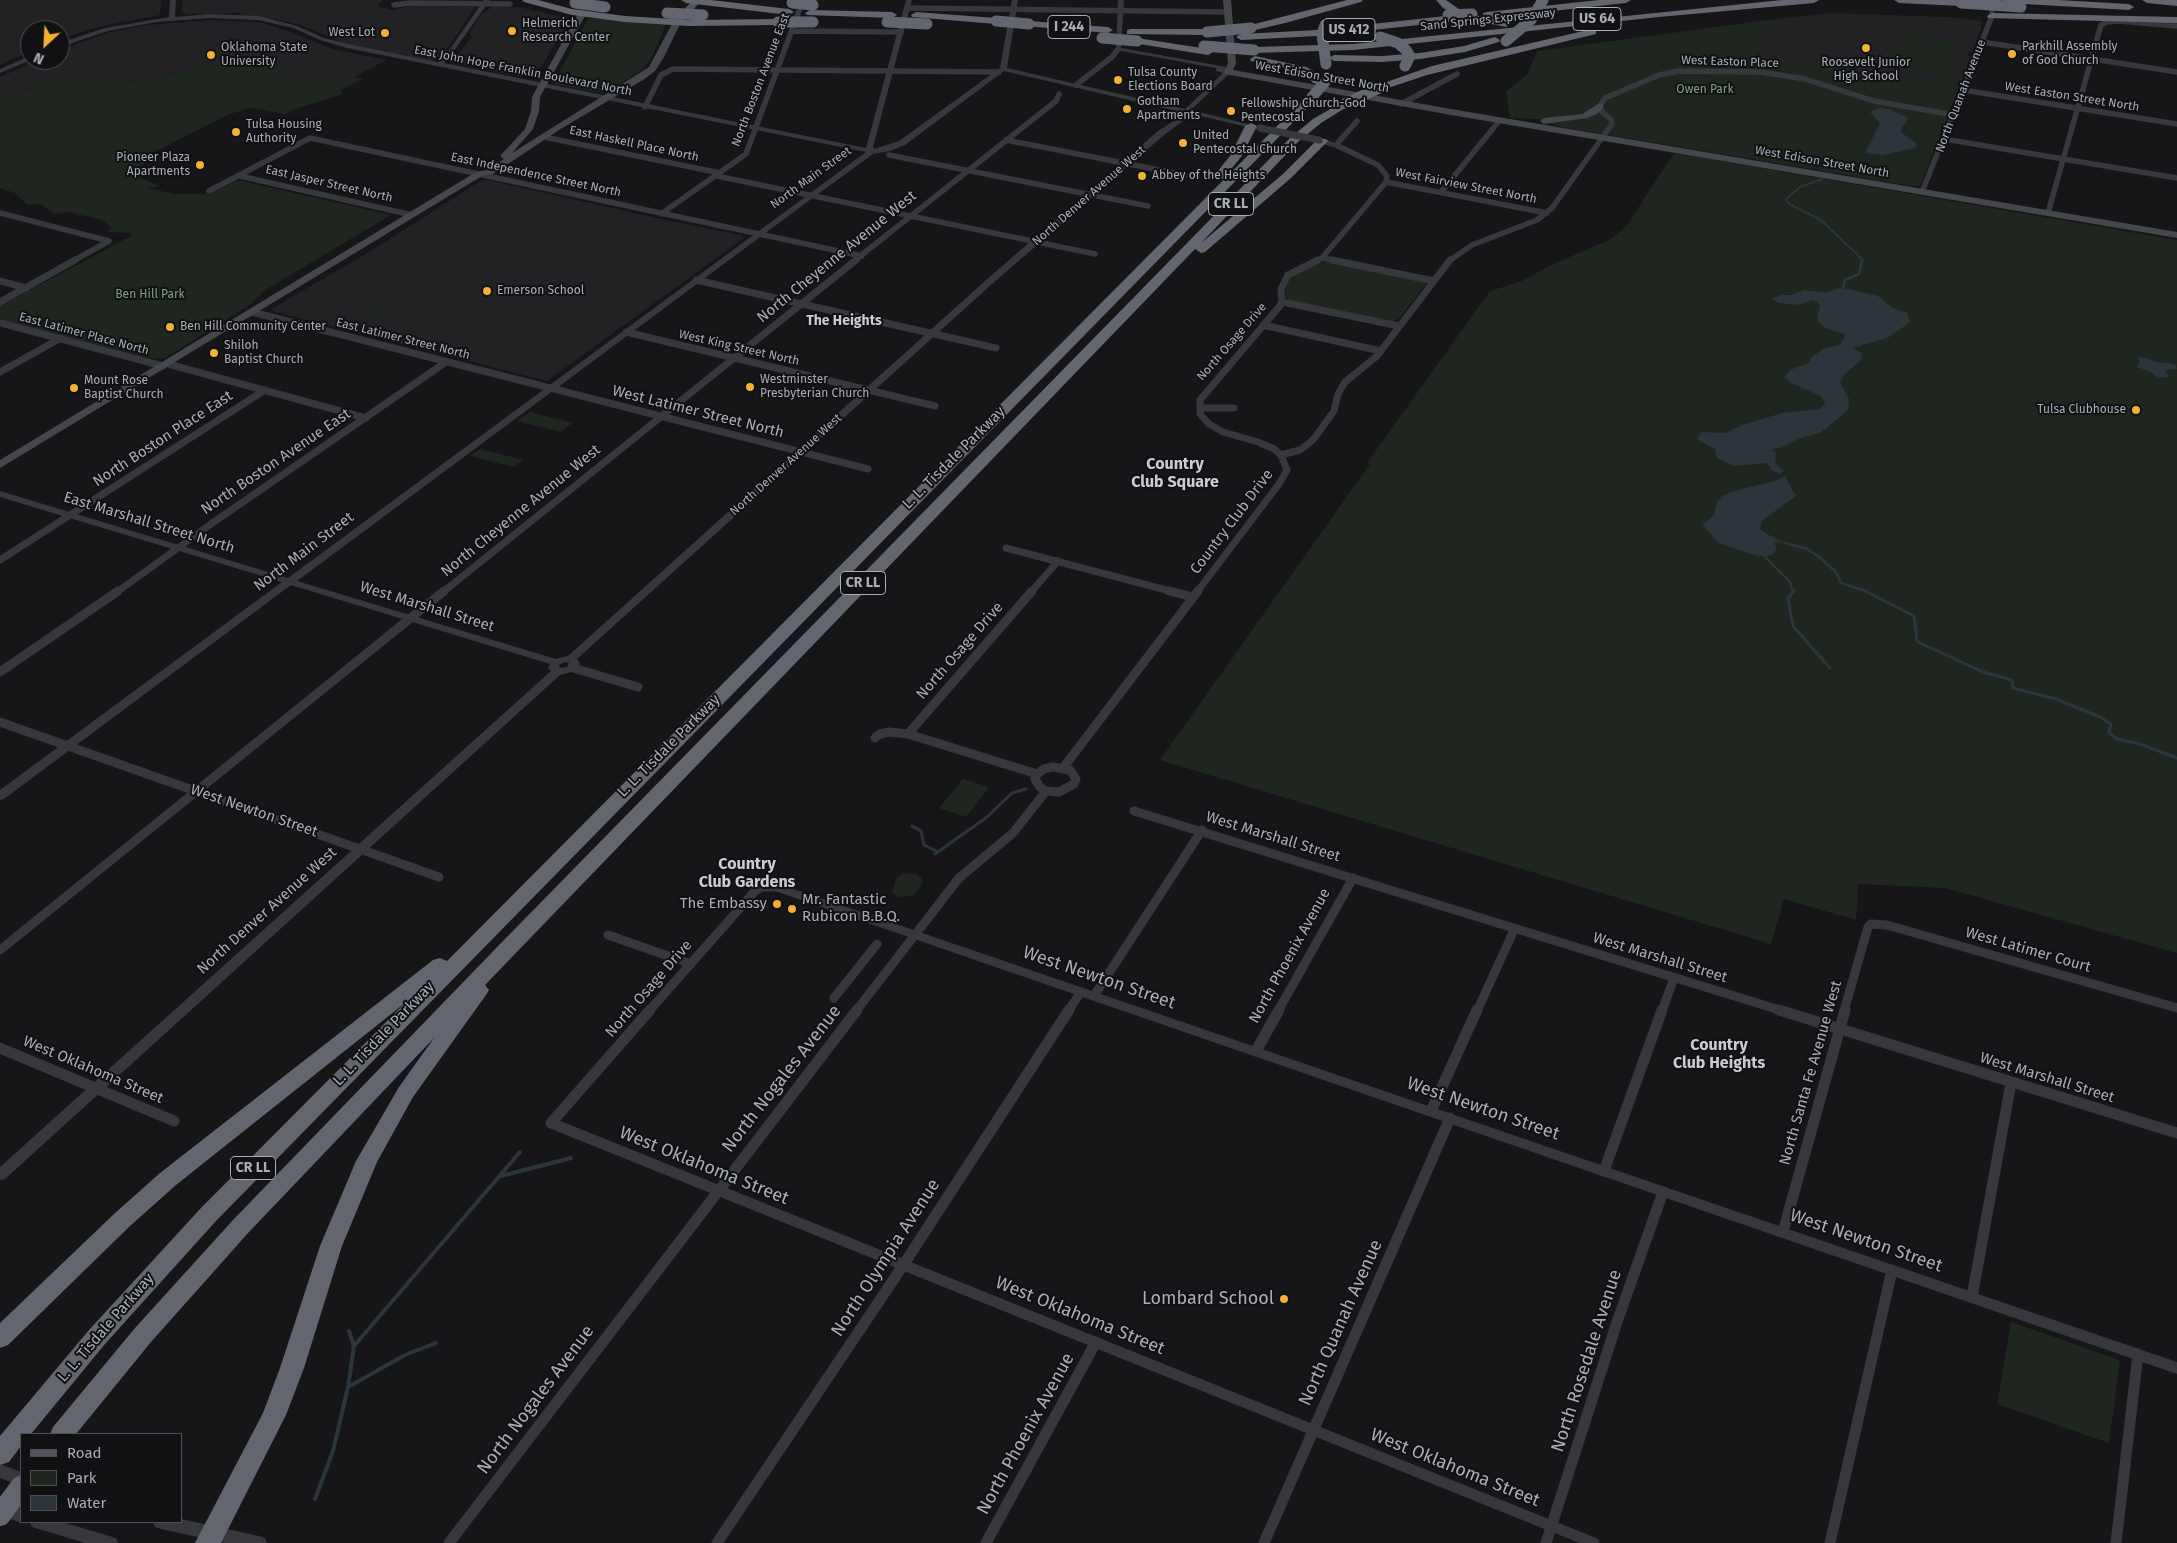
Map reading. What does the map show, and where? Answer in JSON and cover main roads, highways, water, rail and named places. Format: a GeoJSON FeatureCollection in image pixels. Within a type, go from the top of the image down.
{"type":"FeatureCollection","features":[{"type":"Feature","properties":{"kind":"highway"},"geometry":{"type":"LineString","coordinates":[[527,0],[582,14],[677,22],[785,13]]}},
{"type":"Feature","properties":{"kind":"highway"},"geometry":{"type":"LineString","coordinates":[[562,0],[605,7],[667,13],[703,15],[812,14]]}},
{"type":"Feature","properties":{"kind":"highway"},"geometry":{"type":"LineString","coordinates":[[686,0],[785,13],[812,14]]}},
{"type":"Feature","properties":{"kind":"highway"},"geometry":{"type":"LineString","coordinates":[[768,0],[785,13]]}},
{"type":"Feature","properties":{"kind":"highway","name":"US 64"},"geometry":{"type":"LineString","coordinates":[[1441,0],[1446,6],[1463,16],[1510,24],[1536,24],[1659,14]]}},
{"type":"Feature","properties":{"kind":"highway"},"geometry":{"type":"LineString","coordinates":[[1254,55],[1393,58],[1445,53],[1501,41],[1531,20],[1542,0]]}},
{"type":"Feature","properties":{"kind":"highway","name":"Sand Springs Expressway"},"geometry":{"type":"LineString","coordinates":[[1134,36],[1205,42],[1240,37],[1317,33],[1452,16],[1495,14],[1626,0]]}},
{"type":"Feature","properties":{"kind":"highway","name":"Sand Springs Expressway"},"geometry":{"type":"LineString","coordinates":[[1254,55],[1342,48],[1659,14],[1814,0]]}},
{"type":"Feature","properties":{"kind":"highway"},"geometry":{"type":"LineString","coordinates":[[1900,0],[2177,9]]}},
{"type":"Feature","properties":{"kind":"highway"},"geometry":{"type":"LineString","coordinates":[[2007,0],[2020,4],[2177,15]]}},
{"type":"Feature","properties":{"kind":"highway"},"geometry":{"type":"LineString","coordinates":[[2147,0],[2177,3]]}},
{"type":"Feature","properties":{"kind":"highway"},"geometry":{"type":"LineString","coordinates":[[1205,42],[1251,28],[1362,1]]}},
{"type":"Feature","properties":{"kind":"highway","name":"CR LL"},"geometry":{"type":"LineString","coordinates":[[1324,41],[1322,34],[1325,25],[1362,1]]}},
{"type":"Feature","properties":{"kind":"highway"},"geometry":{"type":"LineString","coordinates":[[1424,72],[1569,37],[1633,24],[1772,3]]}},
{"type":"Feature","properties":{"kind":"highway","name":"I 244"},"geometry":{"type":"LineString","coordinates":[[812,14],[916,15],[995,25],[1134,36]]}},
{"type":"Feature","properties":{"kind":"highway","name":"I 244"},"geometry":{"type":"LineString","coordinates":[[812,14],[871,21],[995,25]]}},
{"type":"Feature","properties":{"kind":"highway"},"geometry":{"type":"LineString","coordinates":[[1388,14],[1452,16]]}},
{"type":"Feature","properties":{"kind":"highway"},"geometry":{"type":"LineString","coordinates":[[1992,16],[2177,20]]}},
{"type":"Feature","properties":{"kind":"highway"},"geometry":{"type":"LineString","coordinates":[[1324,41],[1329,30],[1340,23],[1357,18]]}},
{"type":"Feature","properties":{"kind":"highway"},"geometry":{"type":"LineString","coordinates":[[1240,37],[1275,38],[1347,34],[1380,37],[1398,43],[1406,50],[1410,56],[1405,66],[1369,84],[1342,102]]}},
{"type":"Feature","properties":{"kind":"highway"},"geometry":{"type":"LineString","coordinates":[[1134,36],[1205,42],[1294,66],[1312,74],[1316,79],[1317,85],[1312,97]]}},
{"type":"Feature","properties":{"kind":"highway","name":"L. L. Tisdale Parkway"},"geometry":{"type":"LineString","coordinates":[[0,1454],[97,1337],[174,1251],[492,925],[1312,97],[1327,77],[1324,41]]}},
{"type":"Feature","properties":{"kind":"highway","name":"CR LL"},"geometry":{"type":"LineString","coordinates":[[1424,72],[1480,53],[1501,41]]}},
{"type":"Feature","properties":{"kind":"highway","name":"L. L. Tisdale Parkway"},"geometry":{"type":"LineString","coordinates":[[63,1433],[143,1335],[241,1226],[510,946],[1294,140],[1342,102],[1424,72]]}},
{"type":"Feature","properties":{"kind":"highway"},"geometry":{"type":"LineString","coordinates":[[1166,244],[1207,191],[1227,169],[1255,127]]}},
{"type":"Feature","properties":{"kind":"highway"},"geometry":{"type":"LineString","coordinates":[[1169,267],[1189,260],[1287,176],[1320,141]]}},
{"type":"Feature","properties":{"kind":"highway"},"geometry":{"type":"LineString","coordinates":[[0,1338],[122,1220],[168,1180],[492,925]]}},
{"type":"Feature","properties":{"kind":"highway"},"geometry":{"type":"LineString","coordinates":[[211,1538],[274,1415],[292,1368],[332,1246],[349,1200],[367,1161],[406,1092],[510,946]]}},
{"type":"Feature","properties":{"kind":"highway"},"geometry":{"type":"LineString","coordinates":[[0,1515],[20,1488]]}},
{"type":"Feature","properties":{"kind":"main road"},"geometry":{"type":"LineString","coordinates":[[0,465],[479,174],[512,150],[526,134],[533,119],[536,96],[582,14],[594,0]]}},
{"type":"Feature","properties":{"kind":"main road","name":"West Edison Street North"},"geometry":{"type":"LineString","coordinates":[[1227,0],[1232,63],[1229,71],[1500,120],[2177,235]]}},
{"type":"Feature","properties":{"kind":"main road"},"geometry":{"type":"LineString","coordinates":[[479,174],[491,171],[652,69],[677,22],[697,1]]}},
{"type":"Feature","properties":{"kind":"main road"},"geometry":{"type":"LineString","coordinates":[[1516,122],[1572,119],[1594,112],[1600,106]]}},
{"type":"Feature","properties":{"kind":"water"},"geometry":{"type":"Polygon","coordinates":[[[1881,108],[1888,109],[1908,119],[1901,132],[1917,144],[1916,148],[1882,155],[1865,153],[1880,123],[1870,112],[1881,108]]]}},
{"type":"Feature","properties":{"kind":"water"},"geometry":{"type":"Polygon","coordinates":[[[1843,288],[1878,296],[1893,308],[1907,313],[1910,322],[1889,337],[1853,348],[1862,353],[1861,360],[1844,375],[1840,382],[1849,399],[1848,410],[1820,433],[1800,438],[1780,448],[1772,449],[1776,454],[1775,460],[1777,465],[1783,470],[1782,473],[1778,474],[1771,470],[1770,466],[1766,463],[1734,466],[1719,459],[1716,456],[1716,450],[1697,439],[1702,432],[1725,433],[1742,425],[1782,413],[1819,409],[1824,405],[1825,402],[1821,396],[1791,383],[1785,377],[1790,370],[1808,363],[1813,356],[1825,348],[1840,345],[1846,335],[1826,328],[1819,323],[1817,317],[1820,305],[1814,300],[1796,305],[1780,303],[1771,299],[1782,295],[1792,295],[1804,290],[1827,293],[1843,288]]]}},
{"type":"Feature","properties":{"kind":"water"},"geometry":{"type":"Polygon","coordinates":[[[2144,357],[2157,362],[2175,364],[2177,369],[2165,370],[2169,377],[2158,378],[2151,372],[2137,367],[2140,361],[2137,358],[2144,357]]]}},
{"type":"Feature","properties":{"kind":"water"},"geometry":{"type":"Polygon","coordinates":[[[1785,476],[1793,492],[1797,495],[1763,520],[1760,529],[1785,543],[1774,542],[1777,549],[1773,554],[1765,557],[1719,543],[1702,525],[1714,515],[1717,502],[1722,496],[1741,489],[1776,481],[1785,476]]]}},
{"type":"Feature","properties":{"kind":"waterway"},"geometry":{"type":"LineString","coordinates":[[1822,179],[1800,187],[1786,199],[1789,204],[1821,220],[1862,260]]}},
{"type":"Feature","properties":{"kind":"waterway"},"geometry":{"type":"LineString","coordinates":[[1843,288],[1845,280],[1859,274],[1862,260]]}},
{"type":"Feature","properties":{"kind":"waterway"},"geometry":{"type":"LineString","coordinates":[[1785,543],[1807,549],[1818,556],[1836,572],[1841,583],[1869,592]]}},
{"type":"Feature","properties":{"kind":"waterway"},"geometry":{"type":"LineString","coordinates":[[1765,557],[1790,582],[1793,592]]}},
{"type":"Feature","properties":{"kind":"waterway"},"geometry":{"type":"LineString","coordinates":[[1794,591],[1788,598],[1793,626],[1830,668]]}},
{"type":"Feature","properties":{"kind":"waterway"},"geometry":{"type":"LineString","coordinates":[[1865,591],[1914,616],[1917,641],[1920,643],[1983,672],[2012,680],[2013,688],[2056,699],[2100,717],[2111,724],[2109,733],[2117,739],[2140,744],[2177,758]]}},
{"type":"Feature","properties":{"kind":"waterway"},"geometry":{"type":"LineString","coordinates":[[935,854],[987,817],[1012,793],[1026,789]]}},
{"type":"Feature","properties":{"kind":"waterway"},"geometry":{"type":"LineString","coordinates":[[912,826],[921,831],[924,845],[936,851]]}},
{"type":"Feature","properties":{"kind":"waterway"},"geometry":{"type":"LineString","coordinates":[[354,1346],[520,1152]]}},
{"type":"Feature","properties":{"kind":"waterway"},"geometry":{"type":"LineString","coordinates":[[501,1176],[571,1158]]}},
{"type":"Feature","properties":{"kind":"waterway"},"geometry":{"type":"LineString","coordinates":[[349,1331],[354,1346]]}},
{"type":"Feature","properties":{"kind":"waterway"},"geometry":{"type":"LineString","coordinates":[[348,1387],[405,1355],[436,1343]]}},
{"type":"Feature","properties":{"kind":"waterway"},"geometry":{"type":"LineString","coordinates":[[348,1387],[354,1346]]}},
{"type":"Feature","properties":{"kind":"waterway"},"geometry":{"type":"LineString","coordinates":[[315,1499],[333,1451],[348,1387]]}},
{"type":"Feature","properties":{"kind":"place","name":"Helmerich Research Center"},"geometry":{"type":"Point","coordinates":[512,31]}},
{"type":"Feature","properties":{"kind":"place","name":"West Lot"},"geometry":{"type":"Point","coordinates":[385,33]}},
{"type":"Feature","properties":{"kind":"place","name":"Roosevelt Junior High School"},"geometry":{"type":"Point","coordinates":[1866,48]}},
{"type":"Feature","properties":{"kind":"place","name":"Parkhill Assembly of God Church"},"geometry":{"type":"Point","coordinates":[2012,54]}},
{"type":"Feature","properties":{"kind":"place","name":"Oklahoma State University"},"geometry":{"type":"Point","coordinates":[211,55]}},
{"type":"Feature","properties":{"kind":"place","name":"Tulsa County Elections Board"},"geometry":{"type":"Point","coordinates":[1118,80]}},
{"type":"Feature","properties":{"kind":"place","name":"Gotham Apartments"},"geometry":{"type":"Point","coordinates":[1127,109]}},
{"type":"Feature","properties":{"kind":"place","name":"Fellowship Church-God Pentecostal"},"geometry":{"type":"Point","coordinates":[1231,111]}},
{"type":"Feature","properties":{"kind":"place","name":"Tulsa Housing Authority"},"geometry":{"type":"Point","coordinates":[236,132]}},
{"type":"Feature","properties":{"kind":"place","name":"United Pentecostal Church"},"geometry":{"type":"Point","coordinates":[1183,143]}},
{"type":"Feature","properties":{"kind":"place","name":"Pioneer Plaza Apartments"},"geometry":{"type":"Point","coordinates":[200,165]}},
{"type":"Feature","properties":{"kind":"place","name":"Abbey of the Heights"},"geometry":{"type":"Point","coordinates":[1142,176]}},
{"type":"Feature","properties":{"kind":"place","name":"Emerson School"},"geometry":{"type":"Point","coordinates":[487,291]}},
{"type":"Feature","properties":{"kind":"place","name":"Ben Hill Community Center"},"geometry":{"type":"Point","coordinates":[170,327]}},
{"type":"Feature","properties":{"kind":"place","name":"Shiloh Baptist Church"},"geometry":{"type":"Point","coordinates":[214,353]}},
{"type":"Feature","properties":{"kind":"place","name":"Westminster Presbyterian Church"},"geometry":{"type":"Point","coordinates":[750,387]}},
{"type":"Feature","properties":{"kind":"place","name":"Mount Rose Baptist Church"},"geometry":{"type":"Point","coordinates":[74,388]}},
{"type":"Feature","properties":{"kind":"place","name":"Tulsa Clubhouse"},"geometry":{"type":"Point","coordinates":[2136,410]}},
{"type":"Feature","properties":{"kind":"place","name":"The Embassy"},"geometry":{"type":"Point","coordinates":[777,904]}},
{"type":"Feature","properties":{"kind":"place","name":"Mr. Fantastic Rubicon B.B.Q."},"geometry":{"type":"Point","coordinates":[792,909]}},
{"type":"Feature","properties":{"kind":"place","name":"Lombard School"},"geometry":{"type":"Point","coordinates":[1284,1299]}},
{"type":"Feature","properties":{"kind":"district","name":"The Heights"},"geometry":{"type":"Point","coordinates":[844,321]}},
{"type":"Feature","properties":{"kind":"district","name":"Country Club Square"},"geometry":{"type":"Point","coordinates":[1175,474]}},
{"type":"Feature","properties":{"kind":"district","name":"Country Club Gardens"},"geometry":{"type":"Point","coordinates":[747,874]}},
{"type":"Feature","properties":{"kind":"district","name":"Country Club Heights"},"geometry":{"type":"Point","coordinates":[1719,1055]}},
{"type":"Feature","properties":{"kind":"park label","name":"Owen Park"},"geometry":{"type":"Point","coordinates":[1705,90]}},
{"type":"Feature","properties":{"kind":"park label","name":"Ben Hill Park"},"geometry":{"type":"Point","coordinates":[150,295]}}]}
